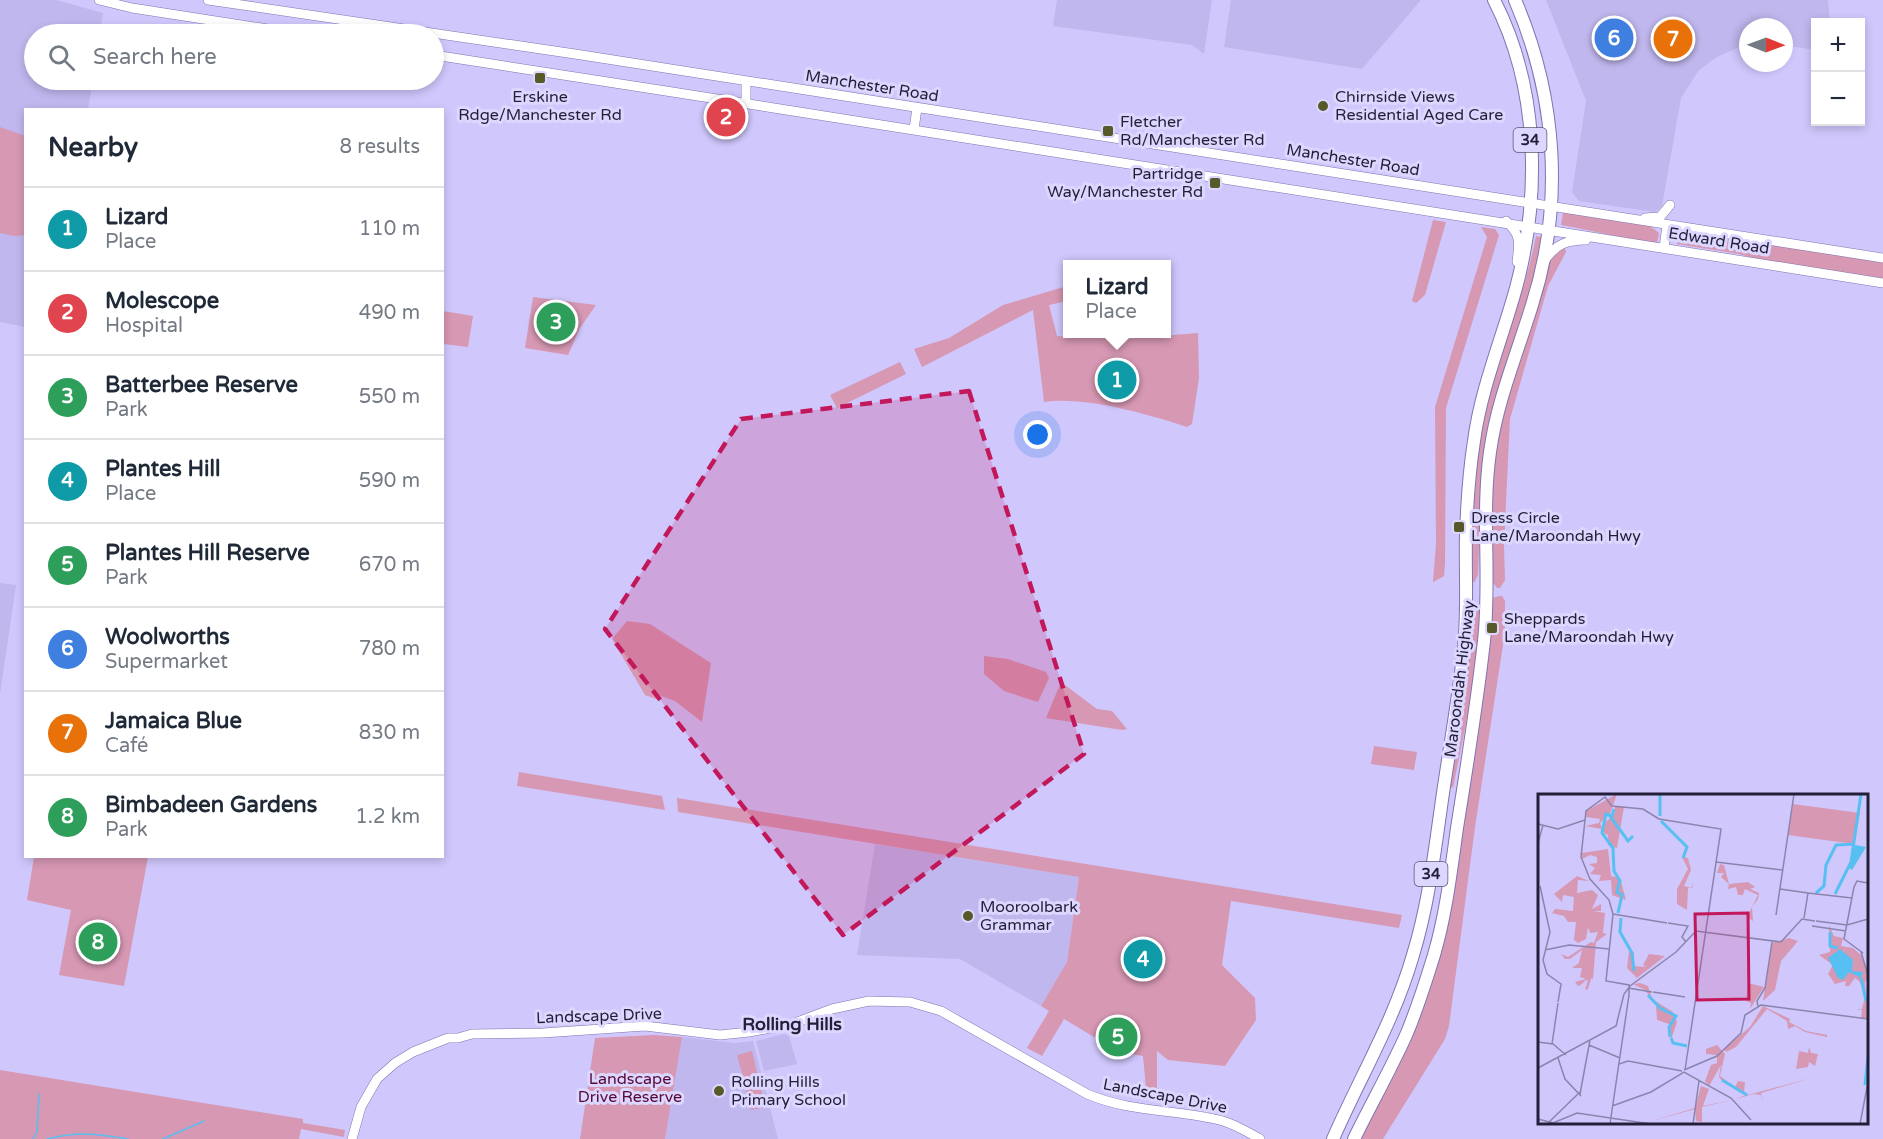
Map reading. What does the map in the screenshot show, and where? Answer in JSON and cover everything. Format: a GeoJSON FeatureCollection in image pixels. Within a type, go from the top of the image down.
{"type":"FeatureCollection","features":[{"type":"Feature","properties":{"kind":"highway","name":"Maroondah Highway"},"geometry":{"type":"LineString","coordinates":[[1333,1139],[1381,1042],[1413,956],[1428,894],[1465,638],[1467,505],[1475,432],[1488,377],[1516,287],[1532,203],[1532,162],[1525,95],[1514,51],[1494,0]]}},
{"type":"Feature","properties":{"kind":"highway","name":"Maroondah Highway"},"geometry":{"type":"LineString","coordinates":[[1354,1139],[1407,1032],[1433,957],[1447,899],[1484,641],[1485,507],[1489,455],[1500,401],[1533,303],[1550,230],[1550,140],[1546,101],[1533,48],[1515,0]]}},
{"type":"Feature","properties":{"kind":"highway"},"geometry":{"type":"LineString","coordinates":[[1443,793],[1462,796]]}},
{"type":"Feature","properties":{"kind":"main road"},"geometry":{"type":"LineString","coordinates":[[99,0],[131,8],[235,24]]}},
{"type":"Feature","properties":{"kind":"main road","name":"Manchester Road"},"geometry":{"type":"LineString","coordinates":[[208,0],[369,24]]}},
{"type":"Feature","properties":{"kind":"main road","name":"Manchester Road"},"geometry":{"type":"LineString","coordinates":[[444,35],[1551,206]]}},
{"type":"Feature","properties":{"kind":"main road"},"geometry":{"type":"LineString","coordinates":[[444,57],[1528,226]]}},
{"type":"Feature","properties":{"kind":"main road"},"geometry":{"type":"LineString","coordinates":[[746,81],[746,104]]}},
{"type":"Feature","properties":{"kind":"main road"},"geometry":{"type":"LineString","coordinates":[[914,129],[917,108]]}},
{"type":"Feature","properties":{"kind":"main road"},"geometry":{"type":"LineString","coordinates":[[1375,201],[1378,180]]}},
{"type":"Feature","properties":{"kind":"main road"},"geometry":{"type":"LineString","coordinates":[[1600,215],[1655,218],[1663,215],[1670,205]]}},
{"type":"Feature","properties":{"kind":"main road","name":"Edward Road"},"geometry":{"type":"LineString","coordinates":[[1551,206],[1883,258]]}},
{"type":"Feature","properties":{"kind":"main road"},"geometry":{"type":"LineString","coordinates":[[1506,221],[1516,232],[1519,241],[1516,287]]}},
{"type":"Feature","properties":{"kind":"main road"},"geometry":{"type":"LineString","coordinates":[[1664,248],[1667,225]]}},
{"type":"Feature","properties":{"kind":"main road","name":"Edward Road"},"geometry":{"type":"LineString","coordinates":[[1528,226],[1883,283]]}},
{"type":"Feature","properties":{"kind":"main road"},"geometry":{"type":"LineString","coordinates":[[1544,260],[1553,249],[1562,244],[1577,240],[1604,239]]}},
{"type":"Feature","properties":{"kind":"main road","name":"Landscape Drive"},"geometry":{"type":"LineString","coordinates":[[352,1139],[361,1107],[377,1079],[395,1063],[413,1052],[448,1038],[472,1034],[543,1033],[645,1026],[720,1035],[792,1024],[853,1003],[880,1000],[910,1002],[941,1011],[1087,1095],[1100,1100],[1146,1110],[1221,1121],[1235,1125],[1260,1139]]}},
{"type":"Feature","properties":{"kind":"highlighted area"},"geometry":{"type":"Polygon","coordinates":[[[969,391],[1084,754],[843,935],[605,629],[741,419],[969,391]]]}},
{"type":"Feature","properties":{"kind":"shaded area"},"geometry":{"type":"Polygon","coordinates":[[[0,0],[56,0],[103,13],[101,24],[24,24],[24,90],[91,90],[88,108],[24,108],[24,327],[0,322],[0,0]]]}},
{"type":"Feature","properties":{"kind":"shaded area"},"geometry":{"type":"Polygon","coordinates":[[[1057,0],[1212,0],[1204,54],[1192,45],[1053,26],[1057,0]]]}},
{"type":"Feature","properties":{"kind":"shaded area"},"geometry":{"type":"Polygon","coordinates":[[[1231,0],[1421,0],[1362,69],[1224,47],[1231,0]]]}},
{"type":"Feature","properties":{"kind":"shaded area"},"geometry":{"type":"Polygon","coordinates":[[[1546,0],[1828,0],[1830,18],[1811,18],[1811,49],[1793,46],[1793,18],[1739,18],[1739,47],[1717,57],[1699,70],[1681,98],[1662,206],[1655,212],[1579,201],[1572,192],[1586,101],[1546,0]]]}},
{"type":"Feature","properties":{"kind":"shaded area"},"geometry":{"type":"Polygon","coordinates":[[[0,583],[16,585],[0,694],[0,583]]]}},
{"type":"Feature","properties":{"kind":"shaded area","name":"Mooroolbark Grammar"},"geometry":{"type":"Polygon","coordinates":[[[875,844],[1079,877],[1067,962],[1041,1006],[960,959],[857,955],[875,844]]]}},
{"type":"Feature","properties":{"kind":"shaded area"},"geometry":{"type":"Polygon","coordinates":[[[784,1034],[789,1036],[797,1064],[764,1071],[756,1041],[784,1034]]]}},
{"type":"Feature","properties":{"kind":"shaded area","name":"Rolling Hills Primary School"},"geometry":{"type":"Polygon","coordinates":[[[682,1037],[735,1043],[753,1041],[778,1139],[665,1139],[682,1037]]]}},
{"type":"Feature","properties":{"kind":"green space"},"geometry":{"type":"Polygon","coordinates":[[[0,127],[24,136],[24,235],[0,233],[0,127]]]}},
{"type":"Feature","properties":{"kind":"green space"},"geometry":{"type":"Polygon","coordinates":[[[1563,212],[1650,226],[1659,233],[1657,243],[1561,225],[1563,212]]]}},
{"type":"Feature","properties":{"kind":"green space"},"geometry":{"type":"Polygon","coordinates":[[[1433,220],[1446,222],[1425,295],[1416,303],[1412,301],[1433,220]]]}},
{"type":"Feature","properties":{"kind":"green space"},"geometry":{"type":"Polygon","coordinates":[[[1481,227],[1495,229],[1499,235],[1446,408],[1445,564],[1444,576],[1433,582],[1436,543],[1435,407],[1487,237],[1481,227]]]}},
{"type":"Feature","properties":{"kind":"green space"},"geometry":{"type":"Polygon","coordinates":[[[1679,231],[1883,261],[1883,280],[1677,244],[1679,231]]]}},
{"type":"Feature","properties":{"kind":"green space"},"geometry":{"type":"Polygon","coordinates":[[[1536,236],[1541,237],[1542,249],[1482,473],[1478,575],[1474,583],[1469,566],[1468,548],[1480,424],[1531,260],[1536,236]]]}},
{"type":"Feature","properties":{"kind":"green space"},"geometry":{"type":"Polygon","coordinates":[[[1564,245],[1566,252],[1548,286],[1510,419],[1504,545],[1505,580],[1500,588],[1497,588],[1491,580],[1491,487],[1501,418],[1551,256],[1564,245]]]}},
{"type":"Feature","properties":{"kind":"green space"},"geometry":{"type":"Polygon","coordinates":[[[1063,287],[1063,302],[1049,305],[1057,336],[1063,338],[1171,338],[1171,335],[1198,333],[1199,378],[1192,424],[1187,427],[1097,404],[1044,402],[1033,310],[922,367],[914,349],[949,338],[1003,305],[1063,287]]]}},
{"type":"Feature","properties":{"kind":"green space"},"geometry":{"type":"Polygon","coordinates":[[[533,297],[596,305],[580,328],[568,355],[525,348],[533,297]]]}},
{"type":"Feature","properties":{"kind":"green space"},"geometry":{"type":"Polygon","coordinates":[[[444,311],[473,316],[468,347],[444,344],[444,311]]]}},
{"type":"Feature","properties":{"kind":"green space"},"geometry":{"type":"Polygon","coordinates":[[[900,362],[906,374],[837,408],[830,395],[900,362]]]}},
{"type":"Feature","properties":{"kind":"green space"},"geometry":{"type":"Polygon","coordinates":[[[1502,596],[1505,601],[1505,632],[1475,827],[1449,1026],[1445,1039],[1383,1139],[1361,1139],[1409,1039],[1443,942],[1452,903],[1491,602],[1493,598],[1502,596]]]}},
{"type":"Feature","properties":{"kind":"green space"},"geometry":{"type":"Polygon","coordinates":[[[1474,604],[1479,604],[1479,638],[1470,703],[1453,788],[1451,780],[1474,604]]]}},
{"type":"Feature","properties":{"kind":"green space"},"geometry":{"type":"Polygon","coordinates":[[[627,621],[650,624],[711,663],[702,722],[675,701],[658,695],[656,699],[645,695],[612,639],[627,621]]]}},
{"type":"Feature","properties":{"kind":"green space"},"geometry":{"type":"Polygon","coordinates":[[[984,656],[1008,659],[1046,672],[1049,678],[1038,702],[1004,691],[984,674],[984,656]]]}},
{"type":"Feature","properties":{"kind":"green space"},"geometry":{"type":"Polygon","coordinates":[[[1061,682],[1097,709],[1112,711],[1127,729],[1046,718],[1061,682]]]}},
{"type":"Feature","properties":{"kind":"green space"},"geometry":{"type":"Polygon","coordinates":[[[1374,746],[1417,752],[1414,770],[1371,764],[1374,746]]]}},
{"type":"Feature","properties":{"kind":"green space"},"geometry":{"type":"Polygon","coordinates":[[[519,772],[662,796],[665,810],[517,786],[519,772]]]}},
{"type":"Feature","properties":{"kind":"green space"},"geometry":{"type":"Polygon","coordinates":[[[677,798],[1402,915],[1399,928],[1231,901],[1222,965],[1255,998],[1256,1020],[1225,1066],[1168,1060],[1157,1051],[1157,1101],[1147,1099],[1143,1056],[1119,1052],[1064,1019],[1042,1056],[1027,1048],[1049,1011],[1041,1006],[1067,962],[1079,877],[678,812],[677,798]]]}},
{"type":"Feature","properties":{"kind":"green space"},"geometry":{"type":"Polygon","coordinates":[[[34,858],[148,858],[124,986],[59,975],[71,910],[27,900],[34,858]]]}},
{"type":"Feature","properties":{"kind":"green space","name":"Landscape Drive Reserve"},"geometry":{"type":"Polygon","coordinates":[[[654,1035],[682,1037],[665,1139],[580,1139],[595,1038],[654,1035]]]}},
{"type":"Feature","properties":{"kind":"green space"},"geometry":{"type":"Polygon","coordinates":[[[752,1051],[758,1077],[744,1081],[737,1055],[752,1051]]]}},
{"type":"Feature","properties":{"kind":"green space"},"geometry":{"type":"Polygon","coordinates":[[[0,1070],[303,1119],[303,1123],[345,1130],[344,1137],[301,1129],[299,1139],[0,1139],[0,1070]]]}},
{"type":"Feature","properties":{"kind":"green space"},"geometry":{"type":"Polygon","coordinates":[[[759,1081],[765,1107],[751,1110],[744,1084],[759,1081]]]}},
{"type":"Feature","properties":{"kind":"waterway"},"geometry":{"type":"LineString","coordinates":[[33,1139],[37,1132],[39,1094]]}},
{"type":"Feature","properties":{"kind":"waterway"},"geometry":{"type":"LineString","coordinates":[[163,1139],[204,1121]]}},
{"type":"Feature","properties":{"kind":"waterway"},"geometry":{"type":"LineString","coordinates":[[47,1139],[88,1134],[128,1139]]}},
{"type":"Feature","properties":{"kind":"place","name":"Woolworths"},"geometry":{"type":"Point","coordinates":[1614,38]}},
{"type":"Feature","properties":{"kind":"place","name":"Jamaica Blue"},"geometry":{"type":"Point","coordinates":[1673,39]}},
{"type":"Feature","properties":{"kind":"place","name":"Erskine Rdge/Manchester Rd"},"geometry":{"type":"Point","coordinates":[540,78]}},
{"type":"Feature","properties":{"kind":"place","name":"Chirnside Views Residential Aged Care"},"geometry":{"type":"Point","coordinates":[1323,106]}},
{"type":"Feature","properties":{"kind":"place","name":"Molescope"},"geometry":{"type":"Point","coordinates":[726,117]}},
{"type":"Feature","properties":{"kind":"place","name":"Fletcher Rd/Manchester Rd"},"geometry":{"type":"Point","coordinates":[1108,131]}},
{"type":"Feature","properties":{"kind":"place","name":"Partridge Way/Manchester Rd"},"geometry":{"type":"Point","coordinates":[1215,183]}},
{"type":"Feature","properties":{"kind":"place","name":"Batterbee Reserve"},"geometry":{"type":"Point","coordinates":[556,322]}},
{"type":"Feature","properties":{"kind":"place","name":"Lizard"},"geometry":{"type":"Point","coordinates":[1117,380]}},
{"type":"Feature","properties":{"kind":"place","name":"Dress Circle Lane/Maroondah Hwy"},"geometry":{"type":"Point","coordinates":[1459,527]}},
{"type":"Feature","properties":{"kind":"place","name":"Sheppards Lane/Maroondah Hwy"},"geometry":{"type":"Point","coordinates":[1492,628]}},
{"type":"Feature","properties":{"kind":"place","name":"Mooroolbark Grammar"},"geometry":{"type":"Point","coordinates":[968,916]}},
{"type":"Feature","properties":{"kind":"place","name":"Bimbadeen Gardens"},"geometry":{"type":"Point","coordinates":[98,942]}},
{"type":"Feature","properties":{"kind":"place","name":"Plantes Hill"},"geometry":{"type":"Point","coordinates":[1143,959]}},
{"type":"Feature","properties":{"kind":"place","name":"Plantes Hill Reserve"},"geometry":{"type":"Point","coordinates":[1118,1037]}},
{"type":"Feature","properties":{"kind":"place","name":"Rolling Hills Primary School"},"geometry":{"type":"Point","coordinates":[719,1091]}},
{"type":"Feature","properties":{"kind":"district","name":"Rolling Hills"},"geometry":{"type":"Point","coordinates":[792,1024]}}]}
